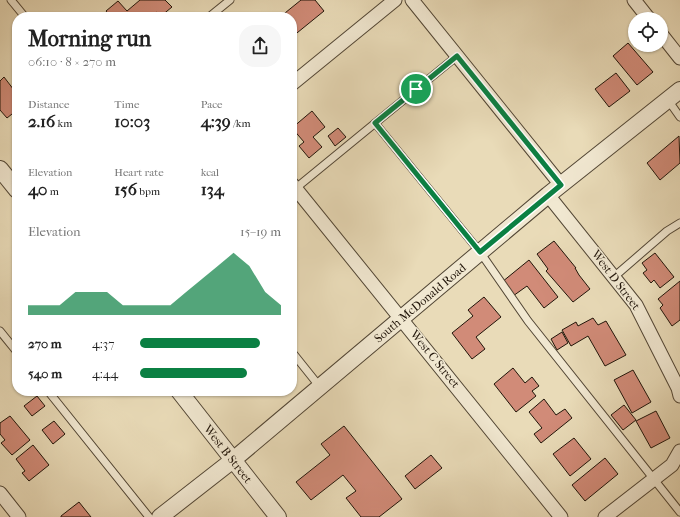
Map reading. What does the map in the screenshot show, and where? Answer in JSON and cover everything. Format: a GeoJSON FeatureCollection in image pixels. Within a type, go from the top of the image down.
{"type":"FeatureCollection","features":[{"type":"Feature","properties":{"kind":"street"},"geometry":{"type":"LineString","coordinates":[[297,80],[395,0]]}},
{"type":"Feature","properties":{"kind":"street"},"geometry":{"type":"LineString","coordinates":[[412,0],[561,185]]}},
{"type":"Feature","properties":{"kind":"street"},"geometry":{"type":"LineString","coordinates":[[636,1],[644,12]]}},
{"type":"Feature","properties":{"kind":"street"},"geometry":{"type":"LineString","coordinates":[[668,43],[680,58]]}},
{"type":"Feature","properties":{"kind":"street","name":"South McDonald Road"},"geometry":{"type":"LineString","coordinates":[[160,517],[233,460],[548,195],[674,95]]}},
{"type":"Feature","properties":{"kind":"street"},"geometry":{"type":"LineString","coordinates":[[0,169],[12,184]]}},
{"type":"Feature","properties":{"kind":"street","name":"West C Street"},"geometry":{"type":"LineString","coordinates":[[297,190],[561,517]]}},
{"type":"Feature","properties":{"kind":"street","name":"West D Street"},"geometry":{"type":"LineString","coordinates":[[548,195],[615,276],[636,305],[678,388],[680,396]]}},
{"type":"Feature","properties":{"kind":"street","name":"West B Street"},"geometry":{"type":"LineString","coordinates":[[183,396],[278,517]]}},
{"type":"Feature","properties":{"kind":"street"},"geometry":{"type":"LineString","coordinates":[[605,517],[672,465],[680,451]]}},
{"type":"Feature","properties":{"kind":"street"},"geometry":{"type":"LineString","coordinates":[[0,493],[19,517]]}},
{"type":"Feature","properties":{"kind":"lane"},"geometry":{"type":"LineString","coordinates":[[11,0],[21,12]]}},
{"type":"Feature","properties":{"kind":"lane"},"geometry":{"type":"LineString","coordinates":[[215,12],[230,0]]}},
{"type":"Feature","properties":{"kind":"lane"},"geometry":{"type":"LineString","coordinates":[[297,184],[375,123],[457,56]]}},
{"type":"Feature","properties":{"kind":"lane"},"geometry":{"type":"LineString","coordinates":[[674,95],[680,117]]}},
{"type":"Feature","properties":{"kind":"lane"},"geometry":{"type":"LineString","coordinates":[[375,123],[480,252],[528,320],[680,512]]}},
{"type":"Feature","properties":{"kind":"lane"},"geometry":{"type":"LineString","coordinates":[[615,276],[667,231],[680,223]]}},
{"type":"Feature","properties":{"kind":"lane"},"geometry":{"type":"LineString","coordinates":[[0,331],[12,346]]}},
{"type":"Feature","properties":{"kind":"lane"},"geometry":{"type":"LineString","coordinates":[[297,358],[320,387]]}},
{"type":"Feature","properties":{"kind":"lane"},"geometry":{"type":"LineString","coordinates":[[52,396],[149,517]]}},
{"type":"Feature","properties":{"kind":"building"},"geometry":{"type":"Polygon","coordinates":[[[140,0],[165,0],[172,7],[166,12],[106,11],[118,1],[127,11],[140,0]]]}},
{"type":"Feature","properties":{"kind":"building"},"geometry":{"type":"Polygon","coordinates":[[[301,0],[315,0],[324,11],[297,33],[297,12],[286,12],[301,0]]]}},
{"type":"Feature","properties":{"kind":"building"},"geometry":{"type":"Polygon","coordinates":[[[628,43],[628,52],[636,52],[653,72],[637,85],[613,56],[628,43]]]}},
{"type":"Feature","properties":{"kind":"building"},"geometry":{"type":"Polygon","coordinates":[[[616,73],[630,91],[609,107],[595,89],[616,73]]]}},
{"type":"Feature","properties":{"kind":"building"},"geometry":{"type":"Polygon","coordinates":[[[4,77],[12,87],[12,114],[7,118],[0,110],[0,81],[4,77]]]}},
{"type":"Feature","properties":{"kind":"building"},"geometry":{"type":"Polygon","coordinates":[[[312,111],[325,127],[313,137],[322,147],[309,158],[299,146],[304,142],[297,134],[297,124],[312,111]]]}},
{"type":"Feature","properties":{"kind":"building"},"geometry":{"type":"Polygon","coordinates":[[[338,128],[346,137],[335,146],[328,136],[338,128]]]}},
{"type":"Feature","properties":{"kind":"building"},"geometry":{"type":"Polygon","coordinates":[[[679,136],[680,163],[660,180],[647,163],[679,136]]]}},
{"type":"Feature","properties":{"kind":"building"},"geometry":{"type":"Polygon","coordinates":[[[554,241],[576,268],[579,275],[590,289],[573,302],[546,271],[548,269],[537,254],[554,241]]]}},
{"type":"Feature","properties":{"kind":"building"},"geometry":{"type":"Polygon","coordinates":[[[655,253],[674,277],[660,288],[654,280],[651,283],[643,273],[647,270],[642,263],[655,253]]]}},
{"type":"Feature","properties":{"kind":"building"},"geometry":{"type":"Polygon","coordinates":[[[529,260],[558,297],[544,308],[527,286],[513,296],[502,282],[529,260]]]}},
{"type":"Feature","properties":{"kind":"building"},"geometry":{"type":"Polygon","coordinates":[[[680,281],[680,320],[672,326],[660,308],[663,305],[658,299],[680,281]]]}},
{"type":"Feature","properties":{"kind":"building"},"geometry":{"type":"Polygon","coordinates":[[[484,297],[501,317],[476,337],[485,349],[472,359],[452,333],[473,316],[468,310],[484,297]]]}},
{"type":"Feature","properties":{"kind":"building"},"geometry":{"type":"Polygon","coordinates":[[[593,318],[598,325],[606,321],[626,355],[605,366],[588,336],[571,346],[562,330],[576,322],[578,326],[593,318]]]}},
{"type":"Feature","properties":{"kind":"building"},"geometry":{"type":"Polygon","coordinates":[[[562,332],[568,343],[557,350],[551,339],[562,332]]]}},
{"type":"Feature","properties":{"kind":"building"},"geometry":{"type":"Polygon","coordinates":[[[513,368],[525,383],[532,377],[539,386],[532,391],[536,396],[516,412],[494,384],[513,368]]]}},
{"type":"Feature","properties":{"kind":"building"},"geometry":{"type":"Polygon","coordinates":[[[633,370],[651,402],[632,413],[614,380],[633,370]]]}},
{"type":"Feature","properties":{"kind":"building"},"geometry":{"type":"Polygon","coordinates":[[[37,396],[45,406],[32,416],[24,406],[37,396]]]}},
{"type":"Feature","properties":{"kind":"building"},"geometry":{"type":"Polygon","coordinates":[[[544,399],[556,415],[565,409],[572,418],[541,443],[534,434],[542,428],[529,412],[544,399]]]}},
{"type":"Feature","properties":{"kind":"building"},"geometry":{"type":"Polygon","coordinates":[[[624,405],[636,420],[623,430],[611,415],[624,405]]]}},
{"type":"Feature","properties":{"kind":"building"},"geometry":{"type":"Polygon","coordinates":[[[656,411],[670,438],[651,448],[636,421],[656,411]]]}},
{"type":"Feature","properties":{"kind":"building"},"geometry":{"type":"Polygon","coordinates":[[[10,416],[30,440],[12,455],[1,443],[5,440],[0,434],[0,423],[10,416]]]}},
{"type":"Feature","properties":{"kind":"building"},"geometry":{"type":"Polygon","coordinates":[[[54,421],[65,434],[53,444],[42,430],[54,421]]]}},
{"type":"Feature","properties":{"kind":"building"},"geometry":{"type":"Polygon","coordinates":[[[344,426],[402,499],[379,517],[361,517],[346,498],[356,491],[343,475],[311,500],[296,482],[330,455],[321,444],[344,426]]]}},
{"type":"Feature","properties":{"kind":"building"},"geometry":{"type":"Polygon","coordinates":[[[574,438],[591,459],[570,476],[553,454],[574,438]]]}},
{"type":"Feature","properties":{"kind":"building"},"geometry":{"type":"Polygon","coordinates":[[[33,445],[49,465],[29,481],[22,473],[25,471],[16,459],[33,445]]]}},
{"type":"Feature","properties":{"kind":"building"},"geometry":{"type":"Polygon","coordinates":[[[431,455],[442,468],[415,489],[405,476],[431,455]]]}},
{"type":"Feature","properties":{"kind":"building"},"geometry":{"type":"Polygon","coordinates":[[[605,458],[618,474],[585,501],[572,485],[605,458]]]}},
{"type":"Feature","properties":{"kind":"building"},"geometry":{"type":"Polygon","coordinates":[[[79,502],[91,517],[61,517],[61,516],[79,502]]]}},
{"type":"Feature","properties":{"kind":"route"},"geometry":{"type":"LineString","coordinates":[[457,56],[561,185],[480,252],[375,123],[416,89],[457,56]]}}]}
